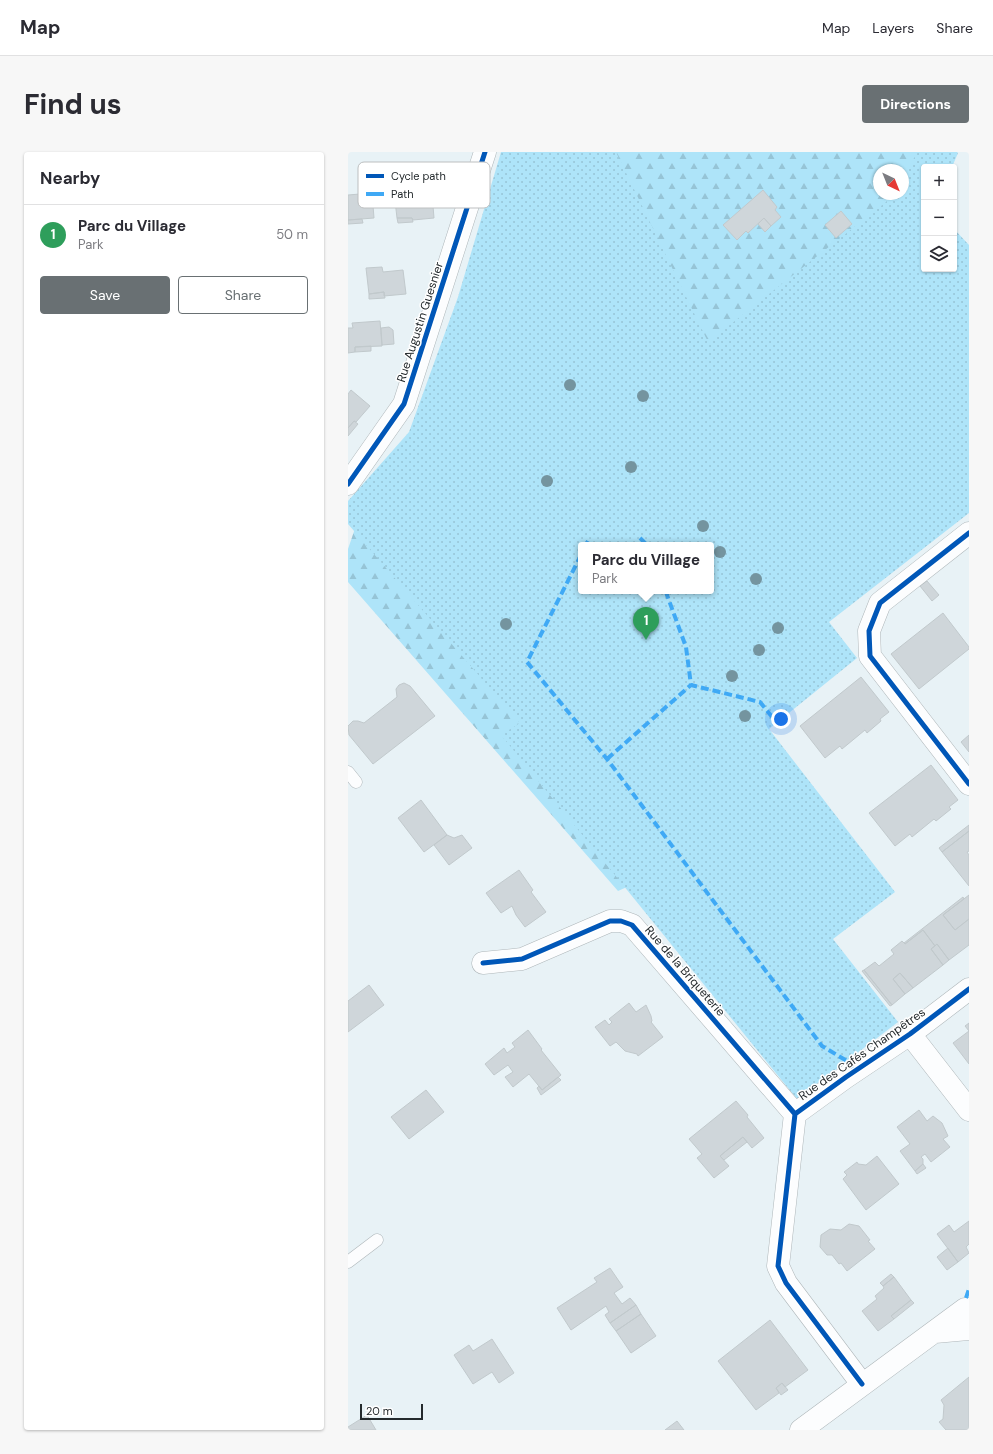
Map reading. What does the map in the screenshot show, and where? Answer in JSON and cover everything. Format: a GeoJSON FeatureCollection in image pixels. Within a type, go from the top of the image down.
{"type":"FeatureCollection","features":[{"type":"Feature","properties":{"kind":"street","name":"Rue Augustin Guesnier"},"geometry":{"type":"LineString","coordinates":[[482,162],[485,152]]}},
{"type":"Feature","properties":{"kind":"street","name":"Rue Augustin Guesnier"},"geometry":{"type":"LineString","coordinates":[[348,484],[404,404],[467,208]]}},
{"type":"Feature","properties":{"kind":"street"},"geometry":{"type":"LineString","coordinates":[[969,533],[880,603],[869,631],[870,656],[969,784]]}},
{"type":"Feature","properties":{"kind":"street","name":"Rue de la Briqueterie"},"geometry":{"type":"LineString","coordinates":[[483,963],[522,959],[610,921],[621,921],[632,925],[795,1114]]}},
{"type":"Feature","properties":{"kind":"street","name":"Rue des Cafés Champêtres"},"geometry":{"type":"LineString","coordinates":[[862,1384],[786,1283],[778,1266],[795,1114],[846,1076],[910,1034],[969,989]]}},
{"type":"Feature","properties":{"kind":"street"},"geometry":{"type":"LineString","coordinates":[[910,1034],[969,1110]]}},
{"type":"Feature","properties":{"kind":"street"},"geometry":{"type":"LineString","coordinates":[[801,1430],[965,1309],[969,1309]]}},
{"type":"Feature","properties":{"kind":"street"},"geometry":{"type":"LineString","coordinates":[[932,1333],[969,1329]]}},
{"type":"Feature","properties":{"kind":"lane"},"geometry":{"type":"LineString","coordinates":[[348,772],[356,782]]}},
{"type":"Feature","properties":{"kind":"lane"},"geometry":{"type":"LineString","coordinates":[[348,1262],[377,1240]]}},
{"type":"Feature","properties":{"kind":"green space"},"geometry":{"type":"Polygon","coordinates":[[[501,152],[616,152],[708,342],[887,200],[909,200],[909,166],[918,152],[957,152],[958,153],[953,164],[921,164],[921,272],[957,272],[957,232],[969,245],[969,513],[829,622],[857,658],[769,729],[895,892],[833,939],[898,1022],[797,1099],[501,735],[520,723],[348,524],[348,501],[409,432],[458,297],[484,208],[490,208],[490,189],[501,152]]]}},
{"type":"Feature","properties":{"kind":"green space"},"geometry":{"type":"Polygon","coordinates":[[[507,152],[947,152],[929,164],[921,164],[921,176],[888,276],[969,513],[678,348],[507,152]]]}},
{"type":"Feature","properties":{"kind":"green space"},"geometry":{"type":"Polygon","coordinates":[[[362,508],[647,878],[618,891],[348,582],[348,549],[362,508]]]}},
{"type":"Feature","properties":{"kind":"building"},"geometry":{"type":"Polygon","coordinates":[[[763,190],[777,207],[775,210],[781,217],[771,226],[764,218],[748,233],[746,231],[737,240],[723,225],[763,190]]]}},
{"type":"Feature","properties":{"kind":"building"},"geometry":{"type":"Polygon","coordinates":[[[358,194],[358,208],[373,208],[374,218],[348,220],[348,195],[358,194]]]}},
{"type":"Feature","properties":{"kind":"building"},"geometry":{"type":"Polygon","coordinates":[[[396,208],[433,208],[434,218],[413,220],[412,218],[397,218],[396,208]]]}},
{"type":"Feature","properties":{"kind":"building"},"geometry":{"type":"Polygon","coordinates":[[[841,211],[852,224],[836,238],[825,225],[841,211]]]}},
{"type":"Feature","properties":{"kind":"building"},"geometry":{"type":"Polygon","coordinates":[[[397,218],[412,218],[413,222],[398,223],[397,218]]]}},
{"type":"Feature","properties":{"kind":"building"},"geometry":{"type":"Polygon","coordinates":[[[764,218],[771,226],[765,232],[758,224],[764,218]]]}},
{"type":"Feature","properties":{"kind":"building"},"geometry":{"type":"Polygon","coordinates":[[[362,219],[363,223],[348,224],[348,220],[362,219]]]}},
{"type":"Feature","properties":{"kind":"building"},"geometry":{"type":"Polygon","coordinates":[[[382,267],[383,272],[403,270],[406,294],[384,296],[384,292],[369,294],[366,268],[382,267]]]}},
{"type":"Feature","properties":{"kind":"building"},"geometry":{"type":"Polygon","coordinates":[[[384,292],[385,298],[369,299],[369,294],[384,292]]]}},
{"type":"Feature","properties":{"kind":"building"},"geometry":{"type":"Polygon","coordinates":[[[380,321],[382,346],[355,347],[355,352],[348,353],[348,328],[353,328],[352,323],[380,321]]]}},
{"type":"Feature","properties":{"kind":"building"},"geometry":{"type":"Polygon","coordinates":[[[389,327],[393,330],[394,344],[382,345],[381,328],[389,327]]]}},
{"type":"Feature","properties":{"kind":"building"},"geometry":{"type":"Polygon","coordinates":[[[371,346],[371,351],[355,352],[355,347],[371,346]]]}},
{"type":"Feature","properties":{"kind":"building"},"geometry":{"type":"Polygon","coordinates":[[[351,390],[370,406],[356,422],[354,421],[348,428],[348,394],[351,390]]]}},
{"type":"Feature","properties":{"kind":"building"},"geometry":{"type":"Polygon","coordinates":[[[354,421],[358,424],[348,436],[348,428],[354,421]]]}},
{"type":"Feature","properties":{"kind":"building"},"geometry":{"type":"Polygon","coordinates":[[[927,581],[939,595],[932,601],[920,586],[927,581]]]}},
{"type":"Feature","properties":{"kind":"building"},"geometry":{"type":"Polygon","coordinates":[[[943,613],[969,649],[919,689],[891,654],[943,613]]]}},
{"type":"Feature","properties":{"kind":"building"},"geometry":{"type":"Polygon","coordinates":[[[861,677],[889,712],[867,733],[865,730],[842,749],[840,746],[825,758],[800,726],[861,677]]]}},
{"type":"Feature","properties":{"kind":"building"},"geometry":{"type":"Polygon","coordinates":[[[404,683],[410,686],[435,716],[373,764],[349,735],[348,726],[353,721],[364,723],[397,697],[396,689],[399,685],[404,683]]]}},
{"type":"Feature","properties":{"kind":"building"},"geometry":{"type":"Polygon","coordinates":[[[969,735],[969,752],[961,742],[969,735]]]}},
{"type":"Feature","properties":{"kind":"building"},"geometry":{"type":"Polygon","coordinates":[[[931,765],[958,800],[949,807],[951,809],[936,821],[934,819],[912,837],[910,834],[895,846],[869,813],[931,765]]]}},
{"type":"Feature","properties":{"kind":"building"},"geometry":{"type":"Polygon","coordinates":[[[421,800],[447,835],[424,852],[398,818],[421,800]]]}},
{"type":"Feature","properties":{"kind":"building"},"geometry":{"type":"Polygon","coordinates":[[[969,825],[969,831],[942,852],[939,848],[969,825]]]}},
{"type":"Feature","properties":{"kind":"building"},"geometry":{"type":"Polygon","coordinates":[[[969,831],[969,851],[967,852],[969,855],[969,886],[942,852],[969,831]]]}},
{"type":"Feature","properties":{"kind":"building"},"geometry":{"type":"Polygon","coordinates":[[[447,835],[454,838],[462,835],[472,848],[449,865],[434,845],[447,835]]]}},
{"type":"Feature","properties":{"kind":"building"},"geometry":{"type":"Polygon","coordinates":[[[519,870],[533,890],[531,892],[546,912],[525,927],[516,915],[512,906],[501,913],[486,893],[519,870]]]}},
{"type":"Feature","properties":{"kind":"building"},"geometry":{"type":"Polygon","coordinates":[[[969,895],[969,919],[955,930],[943,915],[969,895]]]}},
{"type":"Feature","properties":{"kind":"building"},"geometry":{"type":"Polygon","coordinates":[[[963,897],[964,899],[943,915],[955,930],[969,919],[969,945],[949,960],[937,944],[935,946],[923,930],[905,944],[904,943],[963,897]]]}},
{"type":"Feature","properties":{"kind":"building"},"geometry":{"type":"Polygon","coordinates":[[[923,930],[935,946],[931,949],[943,965],[913,988],[900,973],[893,979],[905,994],[892,1005],[864,970],[875,962],[879,966],[894,954],[891,950],[902,941],[905,944],[923,930]]]}},
{"type":"Feature","properties":{"kind":"building"},"geometry":{"type":"Polygon","coordinates":[[[937,944],[949,960],[943,965],[931,949],[937,944]]]}},
{"type":"Feature","properties":{"kind":"building"},"geometry":{"type":"Polygon","coordinates":[[[864,970],[892,1005],[890,1006],[862,971],[864,970]]]}},
{"type":"Feature","properties":{"kind":"building"},"geometry":{"type":"Polygon","coordinates":[[[900,973],[913,988],[905,994],[893,979],[900,973]]]}},
{"type":"Feature","properties":{"kind":"building"},"geometry":{"type":"Polygon","coordinates":[[[369,985],[384,1005],[348,1032],[348,1001],[369,985]]]}},
{"type":"Feature","properties":{"kind":"building"},"geometry":{"type":"Polygon","coordinates":[[[629,1003],[636,1012],[646,1005],[651,1016],[651,1022],[663,1037],[638,1056],[637,1054],[625,1051],[616,1042],[610,1046],[595,1027],[605,1020],[609,1025],[612,1022],[609,1019],[629,1003]]]}},
{"type":"Feature","properties":{"kind":"building"},"geometry":{"type":"Polygon","coordinates":[[[969,1023],[969,1031],[965,1026],[969,1023]]]}},
{"type":"Feature","properties":{"kind":"building"},"geometry":{"type":"Polygon","coordinates":[[[528,1030],[542,1049],[541,1050],[561,1075],[542,1090],[529,1074],[513,1087],[505,1077],[513,1072],[508,1065],[494,1075],[485,1064],[504,1048],[507,1053],[515,1047],[512,1043],[528,1030]]]}},
{"type":"Feature","properties":{"kind":"building"},"geometry":{"type":"Polygon","coordinates":[[[969,1031],[969,1064],[953,1043],[969,1031]]]}},
{"type":"Feature","properties":{"kind":"building"},"geometry":{"type":"Polygon","coordinates":[[[558,1077],[561,1080],[541,1095],[537,1088],[539,1086],[542,1090],[558,1077]]]}},
{"type":"Feature","properties":{"kind":"building"},"geometry":{"type":"Polygon","coordinates":[[[426,1090],[444,1112],[409,1139],[391,1117],[426,1090]]]}},
{"type":"Feature","properties":{"kind":"building"},"geometry":{"type":"Polygon","coordinates":[[[736,1101],[764,1138],[752,1148],[743,1137],[720,1156],[729,1166],[714,1178],[697,1158],[702,1154],[689,1139],[736,1101]]]}},
{"type":"Feature","properties":{"kind":"building"},"geometry":{"type":"Polygon","coordinates":[[[919,1110],[927,1121],[933,1116],[942,1123],[948,1136],[943,1139],[950,1147],[931,1162],[925,1154],[921,1157],[923,1159],[923,1164],[915,1171],[900,1151],[910,1144],[897,1127],[919,1110]]]}},
{"type":"Feature","properties":{"kind":"building"},"geometry":{"type":"Polygon","coordinates":[[[743,1137],[747,1142],[724,1160],[720,1156],[743,1137]]]}},
{"type":"Feature","properties":{"kind":"building"},"geometry":{"type":"Polygon","coordinates":[[[877,1156],[899,1184],[866,1210],[843,1179],[847,1175],[844,1172],[857,1162],[858,1164],[866,1165],[877,1156]]]}},
{"type":"Feature","properties":{"kind":"building"},"geometry":{"type":"Polygon","coordinates":[[[923,1164],[926,1168],[917,1174],[915,1171],[923,1164]]]}},
{"type":"Feature","properties":{"kind":"building"},"geometry":{"type":"Polygon","coordinates":[[[969,1221],[969,1244],[966,1247],[969,1253],[958,1262],[937,1234],[949,1225],[954,1232],[969,1221]]]}},
{"type":"Feature","properties":{"kind":"building"},"geometry":{"type":"Polygon","coordinates":[[[849,1224],[859,1226],[875,1249],[847,1271],[832,1255],[827,1255],[820,1247],[821,1235],[830,1229],[841,1230],[849,1224]]]}},
{"type":"Feature","properties":{"kind":"building"},"geometry":{"type":"Polygon","coordinates":[[[948,1248],[958,1262],[947,1270],[937,1257],[948,1248]]]}},
{"type":"Feature","properties":{"kind":"building"},"geometry":{"type":"Polygon","coordinates":[[[610,1268],[623,1287],[614,1293],[622,1304],[630,1298],[636,1305],[610,1323],[605,1315],[609,1312],[606,1306],[571,1330],[557,1308],[597,1282],[594,1278],[610,1268]]]}},
{"type":"Feature","properties":{"kind":"building"},"geometry":{"type":"Polygon","coordinates":[[[891,1274],[894,1277],[883,1286],[880,1283],[891,1274]]]}},
{"type":"Feature","properties":{"kind":"building"},"geometry":{"type":"Polygon","coordinates":[[[894,1277],[911,1300],[891,1316],[894,1319],[878,1331],[862,1311],[877,1299],[875,1296],[884,1288],[883,1286],[894,1277]]]}},
{"type":"Feature","properties":{"kind":"building"},"geometry":{"type":"Polygon","coordinates":[[[911,1300],[914,1303],[894,1319],[891,1316],[911,1300]]]}},
{"type":"Feature","properties":{"kind":"building"},"geometry":{"type":"Polygon","coordinates":[[[636,1305],[641,1314],[616,1331],[610,1323],[636,1305]]]}},
{"type":"Feature","properties":{"kind":"building"},"geometry":{"type":"Polygon","coordinates":[[[641,1314],[656,1336],[631,1353],[616,1331],[641,1314]]]}},
{"type":"Feature","properties":{"kind":"building"},"geometry":{"type":"Polygon","coordinates":[[[770,1320],[808,1370],[785,1387],[782,1383],[776,1388],[779,1393],[756,1410],[718,1361],[770,1320]]]}},
{"type":"Feature","properties":{"kind":"building"},"geometry":{"type":"Polygon","coordinates":[[[492,1339],[514,1373],[499,1383],[492,1372],[473,1384],[454,1355],[469,1345],[473,1351],[492,1339]]]}},
{"type":"Feature","properties":{"kind":"building"},"geometry":{"type":"Polygon","coordinates":[[[969,1377],[969,1430],[946,1430],[939,1422],[943,1419],[944,1405],[941,1400],[969,1377]]]}},
{"type":"Feature","properties":{"kind":"building"},"geometry":{"type":"Polygon","coordinates":[[[782,1383],[788,1390],[781,1395],[776,1388],[782,1383]]]}},
{"type":"Feature","properties":{"kind":"building"},"geometry":{"type":"Polygon","coordinates":[[[367,1415],[376,1430],[348,1430],[348,1427],[367,1415]]]}},
{"type":"Feature","properties":{"kind":"building"},"geometry":{"type":"Polygon","coordinates":[[[677,1421],[684,1430],[665,1430],[677,1421]]]}},
{"type":"Feature","properties":{"kind":"marked path"},"geometry":{"type":"LineString","coordinates":[[640,538],[644,542]]}},
{"type":"Feature","properties":{"kind":"marked path"},"geometry":{"type":"LineString","coordinates":[[578,561],[527,662],[607,759],[822,1046],[847,1061],[855,1071]]}},
{"type":"Feature","properties":{"kind":"marked path"},"geometry":{"type":"LineString","coordinates":[[667,594],[686,647],[691,685],[760,702],[777,723]]}},
{"type":"Feature","properties":{"kind":"marked path"},"geometry":{"type":"LineString","coordinates":[[607,759],[691,685]]}},
{"type":"Feature","properties":{"kind":"marked path"},"geometry":{"type":"LineString","coordinates":[[966,1298],[969,1289]]}},
{"type":"Feature","properties":{"kind":"cycle path"},"geometry":{"type":"LineString","coordinates":[[482,162],[485,152]]}},
{"type":"Feature","properties":{"kind":"cycle path"},"geometry":{"type":"LineString","coordinates":[[348,484],[404,404],[467,208]]}},
{"type":"Feature","properties":{"kind":"cycle path"},"geometry":{"type":"LineString","coordinates":[[969,533],[880,603],[869,631],[870,656],[969,784]]}},
{"type":"Feature","properties":{"kind":"cycle path"},"geometry":{"type":"LineString","coordinates":[[483,963],[522,959],[610,921],[621,921],[632,925],[795,1114]]}},
{"type":"Feature","properties":{"kind":"cycle path"},"geometry":{"type":"LineString","coordinates":[[862,1384],[786,1283],[778,1266],[795,1114],[846,1077],[910,1034],[969,989]]}},
{"type":"Feature","properties":{"kind":"place","name":"Parc du Village"},"geometry":{"type":"Point","coordinates":[646,640]}}]}
